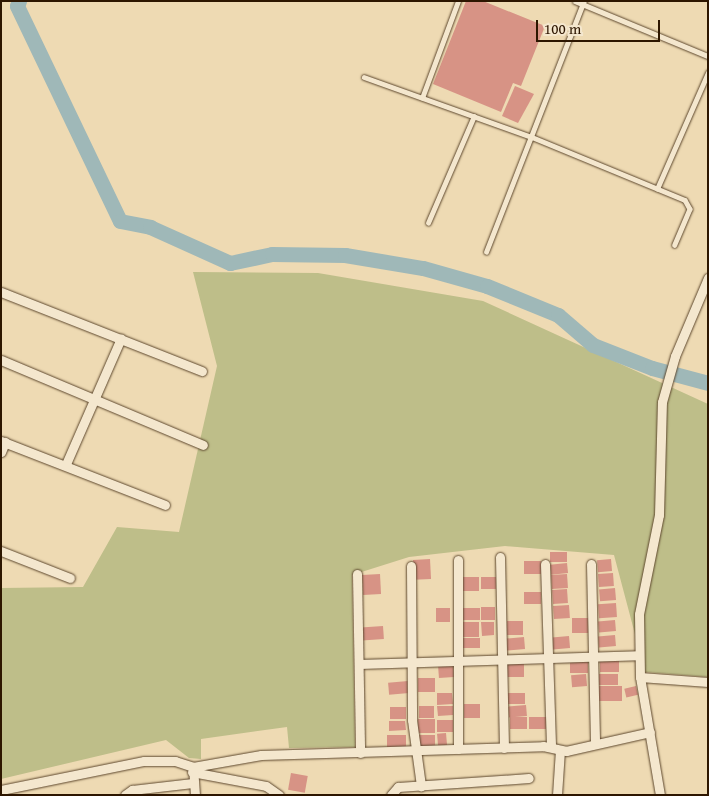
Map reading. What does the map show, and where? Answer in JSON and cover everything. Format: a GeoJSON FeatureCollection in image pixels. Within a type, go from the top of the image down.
{"type":"FeatureCollection","features":[{"type":"Feature","properties":{"kind":"street"},"geometry":{"type":"LineString","coordinates":[[660,795],[640,677],[638,655],[639,614],[659,515],[662,402],[675,356],[708,278]]}},
{"type":"Feature","properties":{"kind":"street"},"geometry":{"type":"LineString","coordinates":[[1,292],[202,371]]}},
{"type":"Feature","properties":{"kind":"street"},"geometry":{"type":"LineString","coordinates":[[66,464],[121,338]]}},
{"type":"Feature","properties":{"kind":"street"},"geometry":{"type":"LineString","coordinates":[[1,360],[95,396],[203,445]]}},
{"type":"Feature","properties":{"kind":"street"},"geometry":{"type":"LineString","coordinates":[[1,452],[3,442],[66,464],[165,505]]}},
{"type":"Feature","properties":{"kind":"street"},"geometry":{"type":"LineString","coordinates":[[1,551],[70,578]]}},
{"type":"Feature","properties":{"kind":"street"},"geometry":{"type":"LineString","coordinates":[[500,557],[504,748]]}},
{"type":"Feature","properties":{"kind":"street"},"geometry":{"type":"LineString","coordinates":[[458,560],[458,749]]}},
{"type":"Feature","properties":{"kind":"street"},"geometry":{"type":"LineString","coordinates":[[545,564],[547,658],[556,748],[558,795]]}},
{"type":"Feature","properties":{"kind":"street"},"geometry":{"type":"LineString","coordinates":[[591,564],[595,743]]}},
{"type":"Feature","properties":{"kind":"street"},"geometry":{"type":"LineString","coordinates":[[410,566],[415,750],[421,786]]}},
{"type":"Feature","properties":{"kind":"street"},"geometry":{"type":"LineString","coordinates":[[357,574],[360,753]]}},
{"type":"Feature","properties":{"kind":"street"},"geometry":{"type":"LineString","coordinates":[[358,664],[638,655]]}},
{"type":"Feature","properties":{"kind":"street"},"geometry":{"type":"LineString","coordinates":[[640,677],[708,682]]}},
{"type":"Feature","properties":{"kind":"street"},"geometry":{"type":"LineString","coordinates":[[192,770],[269,754],[504,748],[556,748],[571,751],[595,743],[650,732]]}},
{"type":"Feature","properties":{"kind":"street"},"geometry":{"type":"LineString","coordinates":[[1,790],[144,760],[175,760],[192,770],[266,786],[279,795]]}},
{"type":"Feature","properties":{"kind":"street"},"geometry":{"type":"LineString","coordinates":[[192,770],[195,795]]}},
{"type":"Feature","properties":{"kind":"street"},"geometry":{"type":"LineString","coordinates":[[391,795],[398,787],[421,786],[432,790],[529,778]]}},
{"type":"Feature","properties":{"kind":"street"},"geometry":{"type":"LineString","coordinates":[[125,795],[132,790],[193,783]]}},
{"type":"Feature","properties":{"kind":"lane"},"geometry":{"type":"LineString","coordinates":[[422,98],[458,1]]}},
{"type":"Feature","properties":{"kind":"lane"},"geometry":{"type":"LineString","coordinates":[[575,1],[708,56]]}},
{"type":"Feature","properties":{"kind":"lane"},"geometry":{"type":"LineString","coordinates":[[486,252],[583,3]]}},
{"type":"Feature","properties":{"kind":"lane"},"geometry":{"type":"LineString","coordinates":[[657,189],[708,73]]}},
{"type":"Feature","properties":{"kind":"lane"},"geometry":{"type":"LineString","coordinates":[[364,77],[532,137],[689,204],[675,245]]}},
{"type":"Feature","properties":{"kind":"lane"},"geometry":{"type":"LineString","coordinates":[[428,223],[474,116]]}},
{"type":"Feature","properties":{"kind":"green space"},"geometry":{"type":"Polygon","coordinates":[[[193,272],[318,273],[483,301],[708,404],[708,677],[645,672],[614,555],[505,546],[409,557],[352,575],[355,747],[289,748],[287,727],[201,739],[201,759],[189,758],[166,740],[1,779],[1,588],[83,587],[117,527],[179,532],[217,366],[193,272]]]}},
{"type":"Feature","properties":{"kind":"building"},"geometry":{"type":"Polygon","coordinates":[[[466,1],[483,1],[545,26],[521,86],[513,83],[501,112],[433,84],[466,1]]]}},
{"type":"Feature","properties":{"kind":"building"},"geometry":{"type":"Polygon","coordinates":[[[515,86],[534,94],[518,123],[502,116],[515,86]]]}},
{"type":"Feature","properties":{"kind":"building"},"geometry":{"type":"Polygon","coordinates":[[[550,552],[567,552],[567,562],[550,562],[550,552]]]}},
{"type":"Feature","properties":{"kind":"building"},"geometry":{"type":"Polygon","coordinates":[[[430,559],[431,579],[414,580],[413,560],[430,559]]]}},
{"type":"Feature","properties":{"kind":"building"},"geometry":{"type":"Polygon","coordinates":[[[611,559],[612,571],[598,572],[597,560],[611,559]]]}},
{"type":"Feature","properties":{"kind":"building"},"geometry":{"type":"Polygon","coordinates":[[[524,561],[541,561],[541,574],[524,574],[524,561]]]}},
{"type":"Feature","properties":{"kind":"building"},"geometry":{"type":"Polygon","coordinates":[[[567,563],[568,573],[551,575],[550,565],[567,563]]]}},
{"type":"Feature","properties":{"kind":"building"},"geometry":{"type":"Polygon","coordinates":[[[613,573],[614,586],[599,587],[598,574],[613,573]]]}},
{"type":"Feature","properties":{"kind":"building"},"geometry":{"type":"Polygon","coordinates":[[[380,574],[381,594],[363,595],[362,575],[380,574]]]}},
{"type":"Feature","properties":{"kind":"building"},"geometry":{"type":"Polygon","coordinates":[[[567,574],[568,588],[552,589],[551,575],[567,574]]]}},
{"type":"Feature","properties":{"kind":"building"},"geometry":{"type":"Polygon","coordinates":[[[462,577],[479,577],[479,591],[462,591],[462,577]]]}},
{"type":"Feature","properties":{"kind":"building"},"geometry":{"type":"Polygon","coordinates":[[[481,577],[496,577],[496,589],[481,589],[481,577]]]}},
{"type":"Feature","properties":{"kind":"building"},"geometry":{"type":"Polygon","coordinates":[[[615,588],[616,600],[600,601],[599,589],[615,588]]]}},
{"type":"Feature","properties":{"kind":"building"},"geometry":{"type":"Polygon","coordinates":[[[567,589],[568,603],[553,604],[552,590],[567,589]]]}},
{"type":"Feature","properties":{"kind":"building"},"geometry":{"type":"Polygon","coordinates":[[[524,592],[541,592],[541,604],[524,604],[524,592]]]}},
{"type":"Feature","properties":{"kind":"building"},"geometry":{"type":"Polygon","coordinates":[[[616,603],[617,617],[599,618],[598,604],[616,603]]]}},
{"type":"Feature","properties":{"kind":"building"},"geometry":{"type":"Polygon","coordinates":[[[569,605],[570,618],[554,619],[553,606],[569,605]]]}},
{"type":"Feature","properties":{"kind":"building"},"geometry":{"type":"Polygon","coordinates":[[[481,607],[495,607],[495,620],[481,620],[481,607]]]}},
{"type":"Feature","properties":{"kind":"building"},"geometry":{"type":"Polygon","coordinates":[[[436,608],[450,608],[450,622],[436,622],[436,608]]]}},
{"type":"Feature","properties":{"kind":"building"},"geometry":{"type":"Polygon","coordinates":[[[463,608],[480,608],[480,620],[463,620],[463,608]]]}},
{"type":"Feature","properties":{"kind":"building"},"geometry":{"type":"Polygon","coordinates":[[[572,618],[589,618],[589,633],[572,633],[572,618]]]}},
{"type":"Feature","properties":{"kind":"building"},"geometry":{"type":"Polygon","coordinates":[[[615,620],[616,631],[599,632],[598,621],[615,620]]]}},
{"type":"Feature","properties":{"kind":"building"},"geometry":{"type":"Polygon","coordinates":[[[507,621],[523,621],[523,635],[507,635],[507,621]]]}},
{"type":"Feature","properties":{"kind":"building"},"geometry":{"type":"Polygon","coordinates":[[[463,622],[479,622],[479,637],[463,637],[463,622]]]}},
{"type":"Feature","properties":{"kind":"building"},"geometry":{"type":"Polygon","coordinates":[[[481,622],[494,622],[494,635],[482,636],[481,622]]]}},
{"type":"Feature","properties":{"kind":"building"},"geometry":{"type":"Polygon","coordinates":[[[383,626],[384,639],[362,641],[361,628],[383,626]]]}},
{"type":"Feature","properties":{"kind":"building"},"geometry":{"type":"Polygon","coordinates":[[[615,635],[616,646],[599,647],[598,636],[615,635]]]}},
{"type":"Feature","properties":{"kind":"building"},"geometry":{"type":"Polygon","coordinates":[[[569,636],[570,648],[553,649],[552,637],[569,636]]]}},
{"type":"Feature","properties":{"kind":"building"},"geometry":{"type":"Polygon","coordinates":[[[524,637],[525,649],[507,651],[506,639],[524,637]]]}},
{"type":"Feature","properties":{"kind":"building"},"geometry":{"type":"Polygon","coordinates":[[[463,638],[480,638],[480,648],[463,648],[463,638]]]}},
{"type":"Feature","properties":{"kind":"building"},"geometry":{"type":"Polygon","coordinates":[[[600,659],[619,659],[619,672],[600,672],[600,659]]]}},
{"type":"Feature","properties":{"kind":"building"},"geometry":{"type":"Polygon","coordinates":[[[570,660],[588,660],[588,673],[570,673],[570,660]]]}},
{"type":"Feature","properties":{"kind":"building"},"geometry":{"type":"Polygon","coordinates":[[[507,663],[524,663],[524,677],[507,677],[507,663]]]}},
{"type":"Feature","properties":{"kind":"building"},"geometry":{"type":"Polygon","coordinates":[[[453,664],[454,677],[439,678],[438,665],[453,664]]]}},
{"type":"Feature","properties":{"kind":"building"},"geometry":{"type":"Polygon","coordinates":[[[586,674],[587,686],[572,687],[571,675],[586,674]]]}},
{"type":"Feature","properties":{"kind":"building"},"geometry":{"type":"Polygon","coordinates":[[[599,674],[618,674],[618,685],[599,685],[599,674]]]}},
{"type":"Feature","properties":{"kind":"building"},"geometry":{"type":"Polygon","coordinates":[[[418,678],[435,678],[435,692],[418,692],[418,678]]]}},
{"type":"Feature","properties":{"kind":"building"},"geometry":{"type":"Polygon","coordinates":[[[408,681],[409,693],[389,695],[388,683],[408,681]]]}},
{"type":"Feature","properties":{"kind":"building"},"geometry":{"type":"Polygon","coordinates":[[[599,686],[622,686],[622,701],[599,701],[599,686]]]}},
{"type":"Feature","properties":{"kind":"building"},"geometry":{"type":"Polygon","coordinates":[[[636,686],[638,695],[626,697],[624,689],[636,686]]]}},
{"type":"Feature","properties":{"kind":"building"},"geometry":{"type":"Polygon","coordinates":[[[437,693],[452,693],[453,704],[437,705],[437,693]]]}},
{"type":"Feature","properties":{"kind":"building"},"geometry":{"type":"Polygon","coordinates":[[[507,693],[525,693],[525,704],[507,704],[507,693]]]}},
{"type":"Feature","properties":{"kind":"building"},"geometry":{"type":"Polygon","coordinates":[[[464,704],[480,704],[480,718],[464,718],[464,704]]]}},
{"type":"Feature","properties":{"kind":"building"},"geometry":{"type":"Polygon","coordinates":[[[526,705],[527,716],[509,718],[508,707],[526,705]]]}},
{"type":"Feature","properties":{"kind":"building"},"geometry":{"type":"Polygon","coordinates":[[[419,706],[434,706],[434,718],[419,718],[419,706]]]}},
{"type":"Feature","properties":{"kind":"building"},"geometry":{"type":"Polygon","coordinates":[[[437,706],[453,706],[453,715],[438,716],[437,706]]]}},
{"type":"Feature","properties":{"kind":"building"},"geometry":{"type":"Polygon","coordinates":[[[390,707],[406,707],[406,719],[390,719],[390,707]]]}},
{"type":"Feature","properties":{"kind":"building"},"geometry":{"type":"Polygon","coordinates":[[[510,717],[527,717],[527,729],[510,729],[510,717]]]}},
{"type":"Feature","properties":{"kind":"building"},"geometry":{"type":"Polygon","coordinates":[[[529,717],[546,717],[546,729],[529,729],[529,717]]]}},
{"type":"Feature","properties":{"kind":"building"},"geometry":{"type":"Polygon","coordinates":[[[418,719],[435,719],[435,733],[418,733],[418,719]]]}},
{"type":"Feature","properties":{"kind":"building"},"geometry":{"type":"Polygon","coordinates":[[[437,720],[453,720],[453,732],[437,732],[437,720]]]}},
{"type":"Feature","properties":{"kind":"building"},"geometry":{"type":"Polygon","coordinates":[[[389,721],[405,721],[406,730],[389,731],[389,721]]]}},
{"type":"Feature","properties":{"kind":"building"},"geometry":{"type":"Polygon","coordinates":[[[446,733],[447,745],[438,746],[437,734],[446,733]]]}},
{"type":"Feature","properties":{"kind":"building"},"geometry":{"type":"Polygon","coordinates":[[[387,735],[406,735],[406,748],[387,748],[387,735]]]}},
{"type":"Feature","properties":{"kind":"building"},"geometry":{"type":"Polygon","coordinates":[[[419,735],[435,735],[435,746],[419,746],[419,735]]]}},
{"type":"Feature","properties":{"kind":"building"},"geometry":{"type":"Polygon","coordinates":[[[291,773],[308,776],[305,793],[288,790],[291,773]]]}},
{"type":"Feature","properties":{"kind":"waterway"},"geometry":{"type":"LineString","coordinates":[[19,1],[17,6],[120,221],[150,227],[230,263],[272,254],[345,255],[423,268],[487,286],[558,315],[593,345],[652,368],[708,383]]}}]}
